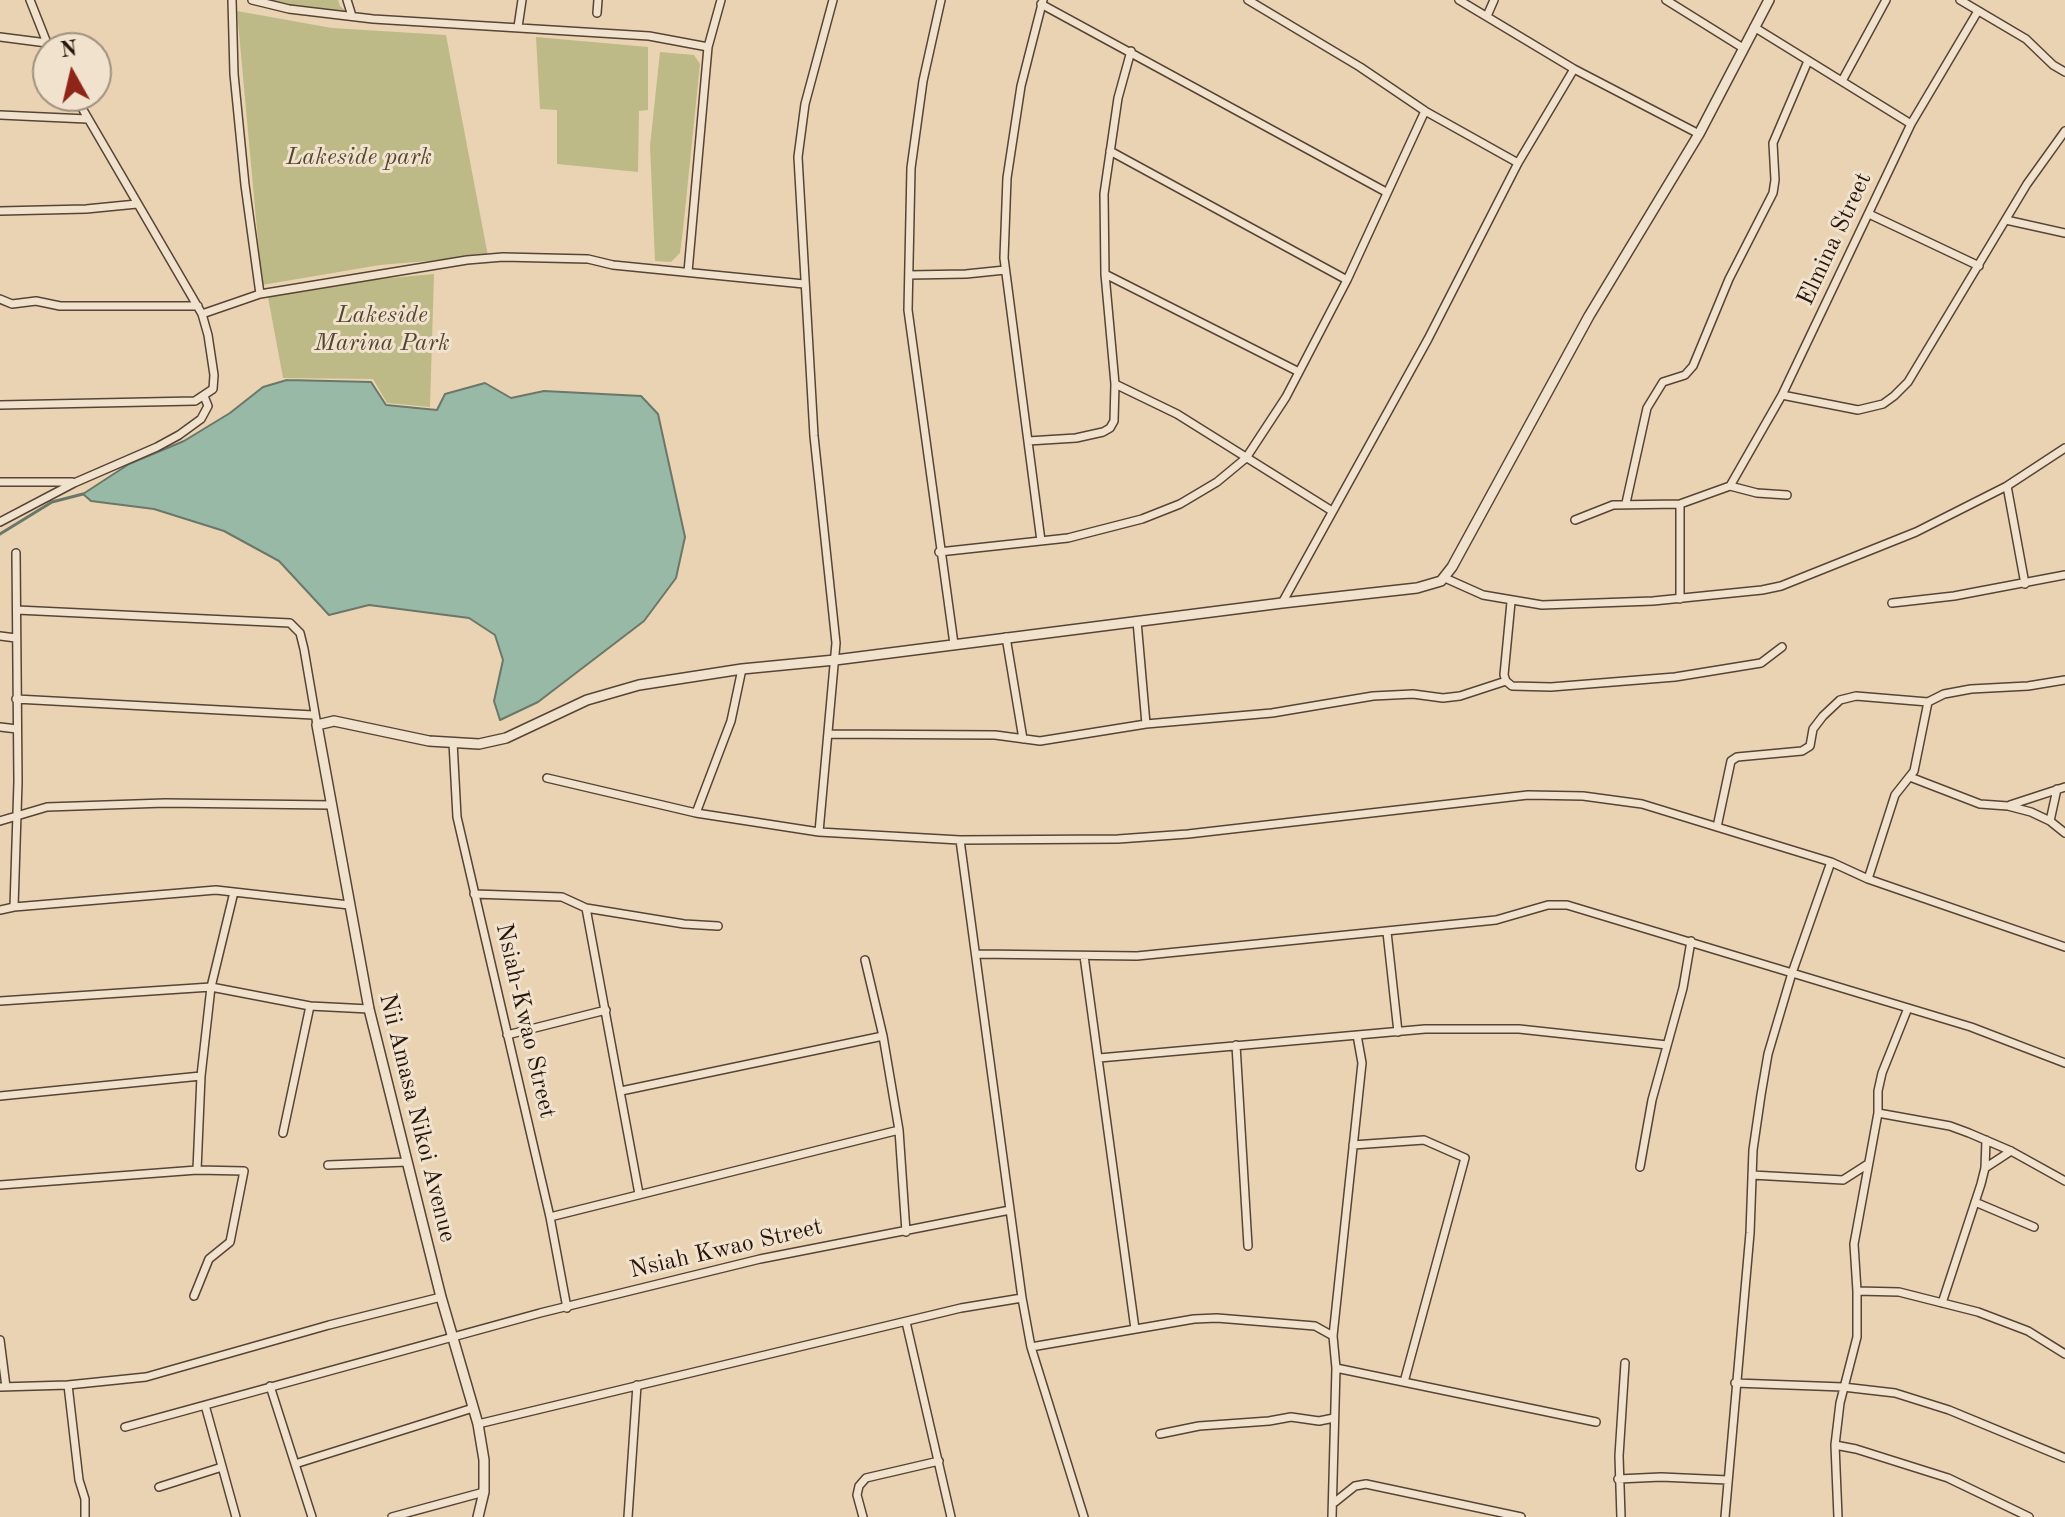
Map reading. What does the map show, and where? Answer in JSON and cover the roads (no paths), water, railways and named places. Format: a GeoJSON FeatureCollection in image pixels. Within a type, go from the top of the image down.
{"type":"FeatureCollection","features":[{"type":"Feature","properties":{"kind":"street"},"geometry":{"type":"LineString","coordinates":[[30,0],[43,32]]}},
{"type":"Feature","properties":{"kind":"street"},"geometry":{"type":"LineString","coordinates":[[232,0],[234,74],[260,294]]}},
{"type":"Feature","properties":{"kind":"street"},"geometry":{"type":"LineString","coordinates":[[252,0],[289,9],[352,16],[649,36],[708,47]]}},
{"type":"Feature","properties":{"kind":"street"},"geometry":{"type":"LineString","coordinates":[[347,0],[352,16]]}},
{"type":"Feature","properties":{"kind":"street"},"geometry":{"type":"LineString","coordinates":[[518,27],[522,0]]}},
{"type":"Feature","properties":{"kind":"street"},"geometry":{"type":"LineString","coordinates":[[597,13],[598,0]]}},
{"type":"Feature","properties":{"kind":"street"},"geometry":{"type":"LineString","coordinates":[[688,272],[708,47],[721,0]]}},
{"type":"Feature","properties":{"kind":"street"},"geometry":{"type":"LineString","coordinates":[[819,832],[835,660],[834,619],[814,436],[798,177],[799,134],[833,0]]}},
{"type":"Feature","properties":{"kind":"street"},"geometry":{"type":"LineString","coordinates":[[941,0],[923,81],[911,168],[908,310],[954,644]]}},
{"type":"Feature","properties":{"kind":"street"},"geometry":{"type":"LineString","coordinates":[[1248,0],[1360,67],[1425,111],[1518,163]]}},
{"type":"Feature","properties":{"kind":"street"},"geometry":{"type":"LineString","coordinates":[[1459,0],[1574,69],[1699,134]]}},
{"type":"Feature","properties":{"kind":"street"},"geometry":{"type":"LineString","coordinates":[[1487,16],[1494,0]]}},
{"type":"Feature","properties":{"kind":"street"},"geometry":{"type":"LineString","coordinates":[[1666,0],[1743,48]]}},
{"type":"Feature","properties":{"kind":"street"},"geometry":{"type":"LineString","coordinates":[[16,699],[334,721],[429,741],[479,744],[506,738],[587,700],[639,685],[742,669],[1436,584],[1445,578],[1589,316],[1699,134],[1769,0]]}},
{"type":"Feature","properties":{"kind":"street"},"geometry":{"type":"LineString","coordinates":[[1842,81],[1886,0]]}},
{"type":"Feature","properties":{"kind":"street"},"geometry":{"type":"LineString","coordinates":[[1960,0],[2026,39],[2053,65],[2065,72]]}},
{"type":"Feature","properties":{"kind":"street"},"geometry":{"type":"LineString","coordinates":[[1041,541],[1005,270],[1007,178],[1021,86],[1042,2],[1386,192]]}},
{"type":"Feature","properties":{"kind":"street","name":"Elmina Street"},"geometry":{"type":"LineString","coordinates":[[1730,486],[1782,395],[1911,124],[1978,11]]}},
{"type":"Feature","properties":{"kind":"street"},"geometry":{"type":"LineString","coordinates":[[1754,27],[1911,124]]}},
{"type":"Feature","properties":{"kind":"street"},"geometry":{"type":"LineString","coordinates":[[0,37],[32,43]]}},
{"type":"Feature","properties":{"kind":"street"},"geometry":{"type":"LineString","coordinates":[[1028,441],[1076,438],[1110,428],[1114,421],[1115,384],[1105,274],[1104,194],[1118,98],[1131,51]]}},
{"type":"Feature","properties":{"kind":"street"},"geometry":{"type":"LineString","coordinates":[[1626,503],[1647,408],[1663,382],[1685,375],[1693,366],[1717,306],[1773,193],[1773,143],[1808,61]]}},
{"type":"Feature","properties":{"kind":"street"},"geometry":{"type":"LineString","coordinates":[[1282,603],[1428,339],[1518,163],[1574,69]]}},
{"type":"Feature","properties":{"kind":"street"},"geometry":{"type":"LineString","coordinates":[[939,552],[1041,541],[1106,530],[1180,504],[1217,482],[1246,458],[1286,397],[1347,280],[1425,111]]}},
{"type":"Feature","properties":{"kind":"street"},"geometry":{"type":"LineString","coordinates":[[0,405],[195,401],[213,389],[208,335],[200,310],[83,112]]}},
{"type":"Feature","properties":{"kind":"street"},"geometry":{"type":"LineString","coordinates":[[0,115],[87,119]]}},
{"type":"Feature","properties":{"kind":"street"},"geometry":{"type":"LineString","coordinates":[[1782,395],[1858,410],[1883,404],[1908,382],[2027,184],[2064,134]]}},
{"type":"Feature","properties":{"kind":"street"},"geometry":{"type":"LineString","coordinates":[[1110,151],[1347,280]]}},
{"type":"Feature","properties":{"kind":"street"},"geometry":{"type":"LineString","coordinates":[[0,211],[137,204]]}},
{"type":"Feature","properties":{"kind":"street"},"geometry":{"type":"LineString","coordinates":[[1869,214],[1979,266]]}},
{"type":"Feature","properties":{"kind":"street"},"geometry":{"type":"LineString","coordinates":[[2006,220],[2065,233]]}},
{"type":"Feature","properties":{"kind":"street"},"geometry":{"type":"LineString","coordinates":[[0,299],[12,304],[36,301],[60,306],[200,310],[260,294],[467,260],[503,257],[588,259],[613,265],[804,284]]}},
{"type":"Feature","properties":{"kind":"street"},"geometry":{"type":"LineString","coordinates":[[909,275],[1005,270]]}},
{"type":"Feature","properties":{"kind":"street"},"geometry":{"type":"LineString","coordinates":[[1105,274],[1299,372]]}},
{"type":"Feature","properties":{"kind":"street"},"geometry":{"type":"LineString","coordinates":[[1115,384],[1177,414],[1332,511]]}},
{"type":"Feature","properties":{"kind":"street"},"geometry":{"type":"LineString","coordinates":[[0,522],[74,483],[179,435],[201,419],[208,406],[204,396]]}},
{"type":"Feature","properties":{"kind":"street"},"geometry":{"type":"LineString","coordinates":[[1445,578],[1483,595],[1542,605],[1602,605],[1680,599],[1781,586],[1916,532],[2007,486],[2065,448]]}},
{"type":"Feature","properties":{"kind":"street"},"geometry":{"type":"LineString","coordinates":[[0,482],[74,483]]}},
{"type":"Feature","properties":{"kind":"street"},"geometry":{"type":"LineString","coordinates":[[1575,520],[1626,503],[1680,504],[1730,486],[1757,493],[1787,495]]}},
{"type":"Feature","properties":{"kind":"street"},"geometry":{"type":"LineString","coordinates":[[2007,486],[2025,584]]}},
{"type":"Feature","properties":{"kind":"street"},"geometry":{"type":"LineString","coordinates":[[1680,504],[1680,599]]}},
{"type":"Feature","properties":{"kind":"street"},"geometry":{"type":"LineString","coordinates":[[14,907],[17,816],[16,553]]}},
{"type":"Feature","properties":{"kind":"street"},"geometry":{"type":"LineString","coordinates":[[1892,603],[1939,599],[2065,575]]}},
{"type":"Feature","properties":{"kind":"street"},"geometry":{"type":"LineString","coordinates":[[1511,602],[1504,675],[1512,686],[1551,687],[1675,677],[1761,663],[1782,647]]}},
{"type":"Feature","properties":{"kind":"street"},"geometry":{"type":"LineString","coordinates":[[17,610],[290,623],[300,633],[315,720]]}},
{"type":"Feature","properties":{"kind":"street"},"geometry":{"type":"LineString","coordinates":[[1137,621],[1146,724]]}},
{"type":"Feature","properties":{"kind":"street"},"geometry":{"type":"LineString","coordinates":[[0,636],[16,638]]}},
{"type":"Feature","properties":{"kind":"street"},"geometry":{"type":"LineString","coordinates":[[1006,637],[1023,739]]}},
{"type":"Feature","properties":{"kind":"street"},"geometry":{"type":"LineString","coordinates":[[696,813],[731,721],[742,669]]}},
{"type":"Feature","properties":{"kind":"street"},"geometry":{"type":"LineString","coordinates":[[1717,827],[1731,761],[1737,757],[1802,751],[1810,746],[1813,729],[1823,716],[1847,697],[1928,702],[1944,694],[1971,689],[2028,686],[2065,680]]}},
{"type":"Feature","properties":{"kind":"street"},"geometry":{"type":"LineString","coordinates":[[828,734],[995,735],[1051,740],[1146,724],[1272,713],[1373,696],[1460,696],[1506,681]]}},
{"type":"Feature","properties":{"kind":"street"},"geometry":{"type":"LineString","coordinates":[[1868,879],[1895,795],[1910,777],[1919,753],[1928,702]]}},
{"type":"Feature","properties":{"kind":"street","name":"Nii Amasa Nikoi Avenue"},"geometry":{"type":"LineString","coordinates":[[315,720],[369,1009],[441,1297],[478,1424],[484,1460],[484,1492],[478,1517]]}},
{"type":"Feature","properties":{"kind":"street"},"geometry":{"type":"LineString","coordinates":[[0,727],[17,729]]}},
{"type":"Feature","properties":{"kind":"street","name":"Nsiah-Kwao Street"},"geometry":{"type":"LineString","coordinates":[[453,742],[457,817],[550,1217],[567,1308]]}},
{"type":"Feature","properties":{"kind":"street"},"geometry":{"type":"LineString","coordinates":[[1910,777],[1980,804],[2008,806],[2050,821],[2065,833]]}},
{"type":"Feature","properties":{"kind":"street"},"geometry":{"type":"LineString","coordinates":[[547,778],[696,813],[819,832],[960,840],[1118,839],[1188,834],[1528,795],[1642,804],[1831,862],[1868,879],[2065,947]]}},
{"type":"Feature","properties":{"kind":"street"},"geometry":{"type":"LineString","coordinates":[[2008,806],[2061,788]]}},
{"type":"Feature","properties":{"kind":"street"},"geometry":{"type":"LineString","coordinates":[[2050,821],[2061,788]]}},
{"type":"Feature","properties":{"kind":"street"},"geometry":{"type":"LineString","coordinates":[[0,821],[47,807],[165,803],[332,805]]}},
{"type":"Feature","properties":{"kind":"street"},"geometry":{"type":"LineString","coordinates":[[960,840],[1022,1298],[1031,1347],[1084,1517]]}},
{"type":"Feature","properties":{"kind":"street"},"geometry":{"type":"LineString","coordinates":[[1725,1517],[1753,1150],[1768,1054],[1792,973],[1831,862]]}},
{"type":"Feature","properties":{"kind":"street"},"geometry":{"type":"LineString","coordinates":[[0,910],[193,891],[234,892],[349,905]]}},
{"type":"Feature","properties":{"kind":"street"},"geometry":{"type":"LineString","coordinates":[[197,1170],[201,1076],[211,987],[234,892]]}},
{"type":"Feature","properties":{"kind":"street"},"geometry":{"type":"LineString","coordinates":[[474,894],[562,897],[586,908],[684,924],[718,926]]}},
{"type":"Feature","properties":{"kind":"street"},"geometry":{"type":"LineString","coordinates":[[977,954],[1137,956],[1496,920],[1548,905],[1567,905],[1971,1027],[2065,1063]]}},
{"type":"Feature","properties":{"kind":"street"},"geometry":{"type":"LineString","coordinates":[[586,908],[639,1194]]}},
{"type":"Feature","properties":{"kind":"street"},"geometry":{"type":"LineString","coordinates":[[1387,932],[1398,1032]]}},
{"type":"Feature","properties":{"kind":"street"},"geometry":{"type":"LineString","coordinates":[[1640,1167],[1652,1100],[1683,988],[1691,941]]}},
{"type":"Feature","properties":{"kind":"street"},"geometry":{"type":"LineString","coordinates":[[1084,956],[1135,1329]]}},
{"type":"Feature","properties":{"kind":"street"},"geometry":{"type":"LineString","coordinates":[[865,960],[883,1036],[899,1130],[906,1232]]}},
{"type":"Feature","properties":{"kind":"street"},"geometry":{"type":"LineString","coordinates":[[0,1001],[211,987],[310,1006],[369,1009]]}},
{"type":"Feature","properties":{"kind":"street"},"geometry":{"type":"LineString","coordinates":[[283,1133],[310,1006]]}},
{"type":"Feature","properties":{"kind":"street"},"geometry":{"type":"LineString","coordinates":[[1838,1517],[1835,1445],[1843,1387],[1857,1337],[1854,1244],[1878,1113],[1882,1073],[1908,1008]]}},
{"type":"Feature","properties":{"kind":"street"},"geometry":{"type":"LineString","coordinates":[[507,1035],[606,1010]]}},
{"type":"Feature","properties":{"kind":"street"},"geometry":{"type":"LineString","coordinates":[[1099,1058],[1425,1029],[1519,1029],[1667,1045]]}},
{"type":"Feature","properties":{"kind":"street"},"geometry":{"type":"LineString","coordinates":[[1332,1517],[1335,1502],[1336,1368],[1333,1336],[1362,1063],[1357,1035]]}},
{"type":"Feature","properties":{"kind":"street"},"geometry":{"type":"LineString","coordinates":[[621,1091],[883,1036]]}},
{"type":"Feature","properties":{"kind":"street"},"geometry":{"type":"LineString","coordinates":[[1236,1045],[1248,1246]]}},
{"type":"Feature","properties":{"kind":"street"},"geometry":{"type":"LineString","coordinates":[[0,1096],[201,1076]]}},
{"type":"Feature","properties":{"kind":"street"},"geometry":{"type":"LineString","coordinates":[[1878,1113],[1950,1126],[2011,1151],[2065,1181]]}},
{"type":"Feature","properties":{"kind":"street"},"geometry":{"type":"LineString","coordinates":[[550,1217],[899,1130]]}},
{"type":"Feature","properties":{"kind":"street"},"geometry":{"type":"LineString","coordinates":[[1353,1145],[1424,1140],[1465,1158],[1404,1382]]}},
{"type":"Feature","properties":{"kind":"street"},"geometry":{"type":"LineString","coordinates":[[1942,1303],[1985,1168],[1986,1140]]}},
{"type":"Feature","properties":{"kind":"street"},"geometry":{"type":"LineString","coordinates":[[1985,1168],[2011,1151]]}},
{"type":"Feature","properties":{"kind":"street"},"geometry":{"type":"LineString","coordinates":[[328,1165],[407,1162]]}},
{"type":"Feature","properties":{"kind":"street"},"geometry":{"type":"LineString","coordinates":[[1752,1175],[1843,1180],[1868,1164]]}},
{"type":"Feature","properties":{"kind":"street"},"geometry":{"type":"LineString","coordinates":[[0,1185],[197,1170],[244,1171],[230,1242],[209,1259],[194,1296]]}},
{"type":"Feature","properties":{"kind":"street"},"geometry":{"type":"LineString","coordinates":[[1975,1202],[2034,1227]]}},
{"type":"Feature","properties":{"kind":"street","name":"Nsiah Kwao Street"},"geometry":{"type":"LineString","coordinates":[[125,1427],[452,1336],[760,1259],[1010,1210]]}},
{"type":"Feature","properties":{"kind":"street"},"geometry":{"type":"LineString","coordinates":[[1857,1291],[1899,1292],[1978,1312],[2028,1331],[2065,1354]]}},
{"type":"Feature","properties":{"kind":"street"},"geometry":{"type":"LineString","coordinates":[[0,1340],[3,1387],[68,1385],[146,1377],[441,1297]]}},
{"type":"Feature","properties":{"kind":"street"},"geometry":{"type":"LineString","coordinates":[[478,1424],[961,1308],[1022,1298]]}},
{"type":"Feature","properties":{"kind":"street"},"geometry":{"type":"LineString","coordinates":[[1031,1347],[1183,1320],[1217,1318],[1315,1326],[1333,1336]]}},
{"type":"Feature","properties":{"kind":"street"},"geometry":{"type":"LineString","coordinates":[[906,1322],[951,1517]]}},
{"type":"Feature","properties":{"kind":"street"},"geometry":{"type":"LineString","coordinates":[[1621,1517],[1618,1479],[1625,1363]]}},
{"type":"Feature","properties":{"kind":"street"},"geometry":{"type":"LineString","coordinates":[[1336,1368],[1596,1422]]}},
{"type":"Feature","properties":{"kind":"street"},"geometry":{"type":"LineString","coordinates":[[1735,1383],[1875,1389],[1920,1399],[2063,1457],[2065,1446]]}},
{"type":"Feature","properties":{"kind":"street"},"geometry":{"type":"LineString","coordinates":[[68,1385],[85,1517]]}},
{"type":"Feature","properties":{"kind":"street"},"geometry":{"type":"LineString","coordinates":[[628,1517],[637,1385]]}},
{"type":"Feature","properties":{"kind":"street"},"geometry":{"type":"LineString","coordinates":[[270,1386],[312,1517]]}},
{"type":"Feature","properties":{"kind":"street"},"geometry":{"type":"LineString","coordinates":[[205,1405],[236,1517]]}},
{"type":"Feature","properties":{"kind":"street"},"geometry":{"type":"LineString","coordinates":[[295,1464],[473,1408]]}},
{"type":"Feature","properties":{"kind":"street"},"geometry":{"type":"LineString","coordinates":[[1160,1434],[1199,1426],[1291,1417],[1319,1421],[1334,1418]]}},
{"type":"Feature","properties":{"kind":"street"},"geometry":{"type":"LineString","coordinates":[[1835,1445],[1948,1478],[2029,1517]]}},
{"type":"Feature","properties":{"kind":"street"},"geometry":{"type":"LineString","coordinates":[[863,1517],[857,1495],[859,1486],[866,1478],[939,1461]]}},
{"type":"Feature","properties":{"kind":"street"},"geometry":{"type":"LineString","coordinates":[[159,1487],[222,1467]]}},
{"type":"Feature","properties":{"kind":"street"},"geometry":{"type":"LineString","coordinates":[[1618,1479],[1728,1480]]}},
{"type":"Feature","properties":{"kind":"street"},"geometry":{"type":"LineString","coordinates":[[1335,1502],[1355,1486],[1366,1484],[1521,1517]]}},
{"type":"Feature","properties":{"kind":"street"},"geometry":{"type":"LineString","coordinates":[[392,1517],[484,1492]]}},
{"type":"Feature","properties":{"kind":"waterway"},"geometry":{"type":"LineString","coordinates":[[0,534],[52,502],[83,494]]}},
{"type":"Feature","properties":{"kind":"park label","name":"Lakeside park"},"geometry":{"type":"Point","coordinates":[359,158]}},
{"type":"Feature","properties":{"kind":"park label","name":"Lakeside Marina Park"},"geometry":{"type":"Point","coordinates":[382,330]}}]}
